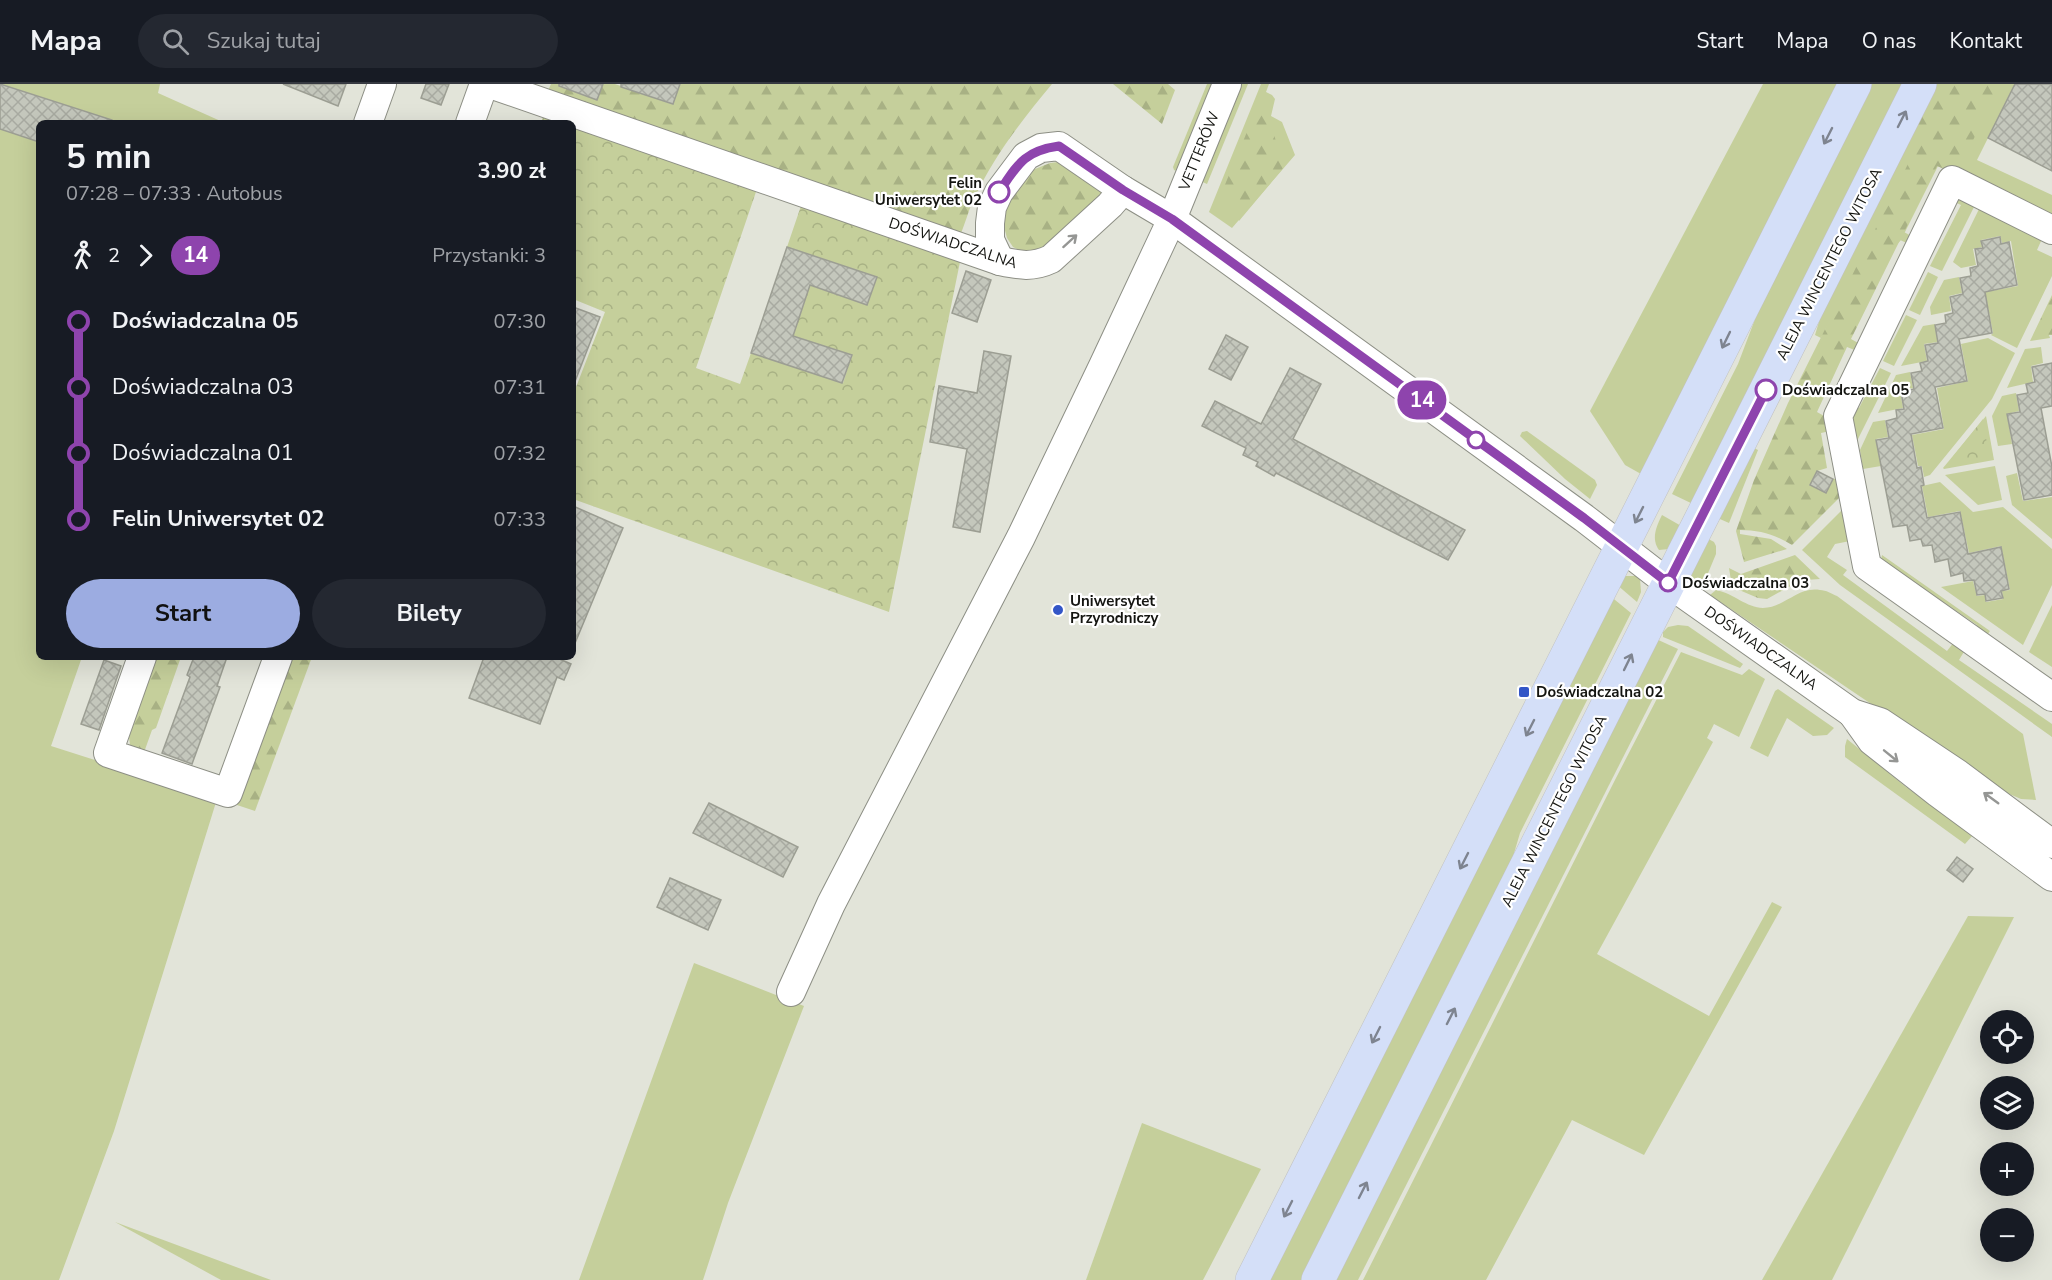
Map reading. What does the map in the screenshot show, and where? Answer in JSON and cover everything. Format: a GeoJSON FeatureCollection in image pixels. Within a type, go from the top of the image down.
{"type":"FeatureCollection","features":[{"type":"Feature","properties":{"kind":"main road"},"geometry":{"type":"LineString","coordinates":[[1252,1280],[1855,84]]}},
{"type":"Feature","properties":{"kind":"main road","name":"ALEJA WINCENTEGO WITOSA"},"geometry":{"type":"LineString","coordinates":[[1318,1280],[1920,84]]}},
{"type":"Feature","properties":{"kind":"street"},"geometry":{"type":"LineString","coordinates":[[369,120],[382,84]]}},
{"type":"Feature","properties":{"kind":"street"},"geometry":{"type":"LineString","coordinates":[[471,120],[484,84]]}},
{"type":"Feature","properties":{"kind":"street","name":"DOŚWIADCZALNA"},"geometry":{"type":"LineString","coordinates":[[490,84],[1000,261],[1028,267],[1051,259],[1110,205],[1123,190],[1172,219],[1584,518],[1668,583],[1852,713],[1872,741],[1938,793],[2041,837],[2052,877]]}},
{"type":"Feature","properties":{"kind":"street","name":"VETTERÓW"},"geometry":{"type":"LineString","coordinates":[[791,992],[831,904],[1021,537],[1172,219],[1227,84]]}},
{"type":"Feature","properties":{"kind":"street"},"geometry":{"type":"LineString","coordinates":[[1000,261],[990,240],[992,207],[999,192],[1026,156],[1041,148],[1059,146],[1123,190]]}},
{"type":"Feature","properties":{"kind":"street"},"geometry":{"type":"LineString","coordinates":[[2052,230],[1952,180],[1838,416],[1867,566],[2052,697]]}},
{"type":"Feature","properties":{"kind":"street"},"geometry":{"type":"LineString","coordinates":[[141,660],[108,753],[228,794],[277,660]]}},
{"type":"Feature","properties":{"kind":"green space"},"geometry":{"type":"Polygon","coordinates":[[[0,84],[160,84],[158,93],[218,120],[36,120],[36,660],[81,660],[51,746],[217,799],[114,1131],[59,1280],[0,1280],[0,84]]]}},
{"type":"Feature","properties":{"kind":"green space"},"geometry":{"type":"Polygon","coordinates":[[[551,84],[615,84],[672,104],[680,84],[1052,84],[1019,125],[990,168],[972,204],[959,238],[546,95],[551,84]]]}},
{"type":"Feature","properties":{"kind":"green space"},"geometry":{"type":"Polygon","coordinates":[[[1113,84],[1168,84],[1175,90],[1162,124],[1113,84]]]}},
{"type":"Feature","properties":{"kind":"green space"},"geometry":{"type":"Polygon","coordinates":[[[1207,84],[1216,84],[1179,172],[1173,167],[1207,84]]]}},
{"type":"Feature","properties":{"kind":"green space"},"geometry":{"type":"Polygon","coordinates":[[[1239,84],[1248,84],[1207,184],[1198,180],[1239,84]]]}},
{"type":"Feature","properties":{"kind":"green space"},"geometry":{"type":"Polygon","coordinates":[[[1261,84],[1269,84],[1266,92],[1275,99],[1271,116],[1282,122],[1295,155],[1232,228],[1209,212],[1261,84]]]}},
{"type":"Feature","properties":{"kind":"green space"},"geometry":{"type":"Polygon","coordinates":[[[1763,84],[1841,84],[1641,474],[1625,465],[1590,411],[1763,84]]]}},
{"type":"Feature","properties":{"kind":"green space"},"geometry":{"type":"Polygon","coordinates":[[[1865,84],[1909,84],[1695,505],[1672,494],[1738,364],[1779,256],[1865,84]]]}},
{"type":"Feature","properties":{"kind":"green space"},"geometry":{"type":"Polygon","coordinates":[[[1934,84],[2015,84],[1977,160],[2052,195],[2052,214],[2033,214],[1938,166],[1901,240],[1834,313],[1821,338],[1815,335],[1827,295],[1934,84]]]}},
{"type":"Feature","properties":{"kind":"green space"},"geometry":{"type":"Polygon","coordinates":[[[1934,84],[1999,84],[1963,162],[1949,171],[1937,166],[1904,232],[1913,237],[1909,244],[1900,240],[1851,339],[1860,344],[1857,351],[1847,347],[1817,412],[1833,421],[1835,430],[1821,433],[1827,468],[1817,471],[1810,485],[1840,479],[1841,496],[1792,545],[1768,534],[1740,530],[1740,534],[1771,539],[1787,549],[1744,562],[1736,531],[1754,480],[1788,403],[1913,154],[1902,148],[1934,84]]]}},
{"type":"Feature","properties":{"kind":"green space"},"geometry":{"type":"Polygon","coordinates":[[[1262,96],[1284,167],[1239,221],[1224,187],[1262,96]]]}},
{"type":"Feature","properties":{"kind":"green space"},"geometry":{"type":"Polygon","coordinates":[[[545,111],[571,120],[542,120],[545,111]]]}},
{"type":"Feature","properties":{"kind":"green space"},"geometry":{"type":"Polygon","coordinates":[[[576,122],[758,186],[696,368],[740,384],[751,353],[843,383],[852,355],[793,336],[809,285],[867,305],[876,277],[787,247],[803,200],[961,257],[889,612],[576,500],[576,387],[605,312],[576,300],[576,122]]]}},
{"type":"Feature","properties":{"kind":"green space"},"geometry":{"type":"Polygon","coordinates":[[[1066,161],[1104,194],[1041,249],[1023,252],[1013,247],[1007,238],[1003,223],[1005,208],[1030,171],[1050,163],[1066,161]]]}},
{"type":"Feature","properties":{"kind":"green space"},"geometry":{"type":"Polygon","coordinates":[[[1952,196],[1976,203],[1942,271],[1930,266],[1961,205],[1950,200],[1952,196]]]}},
{"type":"Feature","properties":{"kind":"green space"},"geometry":{"type":"Polygon","coordinates":[[[1981,205],[2042,239],[2037,250],[2052,257],[2052,276],[2017,348],[1991,335],[1993,333],[1985,292],[2018,286],[2011,241],[2002,243],[2000,236],[1981,240],[1982,247],[1973,249],[1976,265],[1961,268],[1953,262],[1981,205]]]}},
{"type":"Feature","properties":{"kind":"green space"},"geometry":{"type":"Polygon","coordinates":[[[1928,272],[1938,277],[1920,315],[1909,310],[1928,272]]]}},
{"type":"Feature","properties":{"kind":"green space"},"geometry":{"type":"Polygon","coordinates":[[[1959,277],[1962,293],[1949,296],[1951,311],[1931,315],[1930,307],[1944,280],[1959,277]]]}},
{"type":"Feature","properties":{"kind":"green space"},"geometry":{"type":"Polygon","coordinates":[[[2052,295],[2052,335],[2049,335],[2050,338],[2030,341],[2052,295]]]}},
{"type":"Feature","properties":{"kind":"green space"},"geometry":{"type":"Polygon","coordinates":[[[1906,315],[1917,320],[1894,366],[1883,361],[1906,315]]]}},
{"type":"Feature","properties":{"kind":"green space"},"geometry":{"type":"Polygon","coordinates":[[[1935,324],[1938,342],[1924,344],[1927,361],[1901,366],[1923,326],[1935,324]]]}},
{"type":"Feature","properties":{"kind":"green space"},"geometry":{"type":"Polygon","coordinates":[[[1988,338],[2015,353],[1992,399],[1930,475],[1924,477],[1922,466],[1918,466],[1912,435],[1944,429],[1937,388],[1968,381],[1961,344],[1988,338]]]}},
{"type":"Feature","properties":{"kind":"green space"},"geometry":{"type":"Polygon","coordinates":[[[2041,347],[2043,363],[2031,366],[2033,382],[2007,388],[2025,349],[2041,347]]]}},
{"type":"Feature","properties":{"kind":"green space"},"geometry":{"type":"Polygon","coordinates":[[[1880,368],[1891,373],[1854,447],[1850,420],[1880,368]]]}},
{"type":"Feature","properties":{"kind":"green space"},"geometry":{"type":"Polygon","coordinates":[[[1910,372],[1913,388],[1900,391],[1903,408],[1878,413],[1896,375],[1910,372]]]}},
{"type":"Feature","properties":{"kind":"green space"},"geometry":{"type":"Polygon","coordinates":[[[2016,393],[2019,411],[2007,414],[2012,444],[1998,446],[1992,416],[2002,396],[2016,393]]]}},
{"type":"Feature","properties":{"kind":"green space"},"geometry":{"type":"Polygon","coordinates":[[[1986,416],[1994,460],[1944,469],[1943,468],[1986,416]]]}},
{"type":"Feature","properties":{"kind":"green space"},"geometry":{"type":"Polygon","coordinates":[[[1983,419],[1989,456],[1951,464],[1951,459],[1983,419]]]}},
{"type":"Feature","properties":{"kind":"green space"},"geometry":{"type":"Polygon","coordinates":[[[1885,420],[1888,437],[1876,439],[1881,466],[1863,469],[1860,450],[1873,422],[1885,420]]]}},
{"type":"Feature","properties":{"kind":"green space"},"geometry":{"type":"Polygon","coordinates":[[[1527,431],[1595,480],[1597,485],[1590,499],[1565,479],[1520,436],[1522,432],[1527,431]]]}},
{"type":"Feature","properties":{"kind":"green space"},"geometry":{"type":"Polygon","coordinates":[[[1754,448],[1758,450],[1729,523],[1713,516],[1754,448]]]}},
{"type":"Feature","properties":{"kind":"green space"},"geometry":{"type":"Polygon","coordinates":[[[1995,466],[2002,500],[1978,505],[1945,475],[1995,466]]]}},
{"type":"Feature","properties":{"kind":"green space"},"geometry":{"type":"Polygon","coordinates":[[[2017,473],[2023,501],[2052,497],[2052,539],[2012,505],[2006,476],[2017,473]]]}},
{"type":"Feature","properties":{"kind":"green space"},"geometry":{"type":"Polygon","coordinates":[[[1940,482],[1973,512],[2003,507],[2052,549],[2052,585],[2023,645],[1941,587],[1973,581],[1977,596],[1985,595],[1986,602],[2003,599],[2002,591],[2010,590],[2001,546],[1969,553],[1960,511],[1928,517],[1922,486],[1940,482]]]}},
{"type":"Feature","properties":{"kind":"green space"},"geometry":{"type":"Polygon","coordinates":[[[1845,507],[1850,541],[1835,544],[1827,557],[1847,570],[1843,575],[1947,651],[1954,642],[1965,650],[1959,660],[2052,724],[2052,737],[1840,585],[1802,550],[1845,507]]]}},
{"type":"Feature","properties":{"kind":"green space"},"geometry":{"type":"Polygon","coordinates":[[[1662,515],[1683,527],[1669,549],[1659,550],[1655,537],[1662,515]]]}},
{"type":"Feature","properties":{"kind":"green space"},"geometry":{"type":"Polygon","coordinates":[[[1703,536],[1714,542],[1716,554],[1701,590],[1690,575],[1703,536]]]}},
{"type":"Feature","properties":{"kind":"green space"},"geometry":{"type":"Polygon","coordinates":[[[1795,555],[1820,579],[1796,583],[1767,599],[1758,598],[1732,587],[1729,568],[1741,574],[1795,555]]]}},
{"type":"Feature","properties":{"kind":"green space"},"geometry":{"type":"Polygon","coordinates":[[[1882,555],[1990,631],[1983,641],[1978,637],[1977,625],[1881,560],[1882,555]]]}},
{"type":"Feature","properties":{"kind":"green space"},"geometry":{"type":"Polygon","coordinates":[[[1624,576],[1637,576],[1640,579],[1641,592],[1637,602],[1616,584],[1624,576]]]}},
{"type":"Feature","properties":{"kind":"green space"},"geometry":{"type":"Polygon","coordinates":[[[1716,590],[1751,606],[1763,608],[1778,605],[1805,591],[1824,591],[1837,596],[2023,734],[2036,800],[2021,799],[2007,793],[1920,737],[1710,595],[1716,590]]]}},
{"type":"Feature","properties":{"kind":"green space"},"geometry":{"type":"Polygon","coordinates":[[[1609,595],[1631,613],[1520,833],[1502,894],[1307,1280],[1265,1280],[1609,595]]]}},
{"type":"Feature","properties":{"kind":"green space"},"geometry":{"type":"Polygon","coordinates":[[[2052,605],[2052,667],[2029,652],[2052,605]]]}},
{"type":"Feature","properties":{"kind":"green space"},"geometry":{"type":"Polygon","coordinates":[[[1688,626],[1743,664],[1740,668],[1663,637],[1663,632],[1668,627],[1688,626]]]}},
{"type":"Feature","properties":{"kind":"green space"},"geometry":{"type":"Polygon","coordinates":[[[1654,638],[1678,649],[1358,1280],[1329,1280],[1654,638]]]}},
{"type":"Feature","properties":{"kind":"green space"},"geometry":{"type":"Polygon","coordinates":[[[1681,652],[1742,675],[1749,669],[1765,679],[1739,737],[1714,724],[1707,738],[1713,742],[1597,954],[1709,1016],[1772,902],[1782,907],[1644,1155],[1572,1120],[1486,1280],[1363,1280],[1616,778],[1681,652]]]}},
{"type":"Feature","properties":{"kind":"green space"},"geometry":{"type":"Polygon","coordinates":[[[156,660],[180,660],[156,728],[152,730],[142,758],[130,745],[129,737],[156,660]]]}},
{"type":"Feature","properties":{"kind":"green space"},"geometry":{"type":"Polygon","coordinates":[[[283,660],[311,660],[255,811],[231,803],[283,660]]]}},
{"type":"Feature","properties":{"kind":"green space"},"geometry":{"type":"Polygon","coordinates":[[[1778,689],[1834,728],[1827,735],[1813,736],[1787,718],[1768,757],[1750,748],[1775,691],[1778,689]]]}},
{"type":"Feature","properties":{"kind":"green space"},"geometry":{"type":"Polygon","coordinates":[[[1847,739],[1906,787],[1973,835],[1965,844],[1845,757],[1847,739]]]}},
{"type":"Feature","properties":{"kind":"green space"},"geometry":{"type":"Polygon","coordinates":[[[1968,916],[2014,917],[1832,1280],[1762,1280],[1968,916]]]}},
{"type":"Feature","properties":{"kind":"green space"},"geometry":{"type":"Polygon","coordinates":[[[694,963],[804,1006],[728,1203],[703,1280],[579,1280],[694,963]]]}},
{"type":"Feature","properties":{"kind":"green space"},"geometry":{"type":"Polygon","coordinates":[[[1142,1123],[1261,1169],[1203,1280],[1086,1280],[1142,1123]]]}},
{"type":"Feature","properties":{"kind":"green space"},"geometry":{"type":"Polygon","coordinates":[[[115,1222],[271,1280],[221,1280],[115,1222]]]}},
{"type":"Feature","properties":{"kind":"building"},"geometry":{"type":"Polygon","coordinates":[[[0,84],[112,120],[36,120],[36,141],[0,129],[0,84]]]}},
{"type":"Feature","properties":{"kind":"building"},"geometry":{"type":"Polygon","coordinates":[[[283,84],[346,84],[338,106],[283,84]]]}},
{"type":"Feature","properties":{"kind":"building"},"geometry":{"type":"Polygon","coordinates":[[[426,84],[449,84],[441,105],[421,98],[426,84]]]}},
{"type":"Feature","properties":{"kind":"building"},"geometry":{"type":"Polygon","coordinates":[[[559,84],[603,84],[597,100],[559,86],[559,84]]]}},
{"type":"Feature","properties":{"kind":"building"},"geometry":{"type":"Polygon","coordinates":[[[621,84],[680,84],[673,104],[621,87],[621,84]]]}},
{"type":"Feature","properties":{"kind":"building"},"geometry":{"type":"Polygon","coordinates":[[[2015,84],[2052,84],[2052,171],[1988,138],[2015,84]]]}},
{"type":"Feature","properties":{"kind":"building"},"geometry":{"type":"Polygon","coordinates":[[[2000,237],[2001,244],[2009,242],[2017,285],[1985,292],[1992,333],[1959,339],[1967,381],[1935,387],[1943,428],[1911,434],[1917,468],[1921,467],[1924,485],[1921,486],[1927,518],[1960,512],[1968,554],[2001,547],[2009,589],[2001,591],[2003,598],[1986,601],[1985,594],[1977,595],[1974,580],[1964,581],[1963,573],[1951,576],[1948,559],[1935,562],[1932,545],[1923,546],[1921,539],[1910,541],[1907,525],[1893,527],[1876,440],[1889,438],[1886,421],[1897,418],[1896,410],[1904,409],[1901,392],[1914,389],[1911,373],[1922,371],[1920,363],[1928,361],[1925,345],[1938,343],[1935,325],[1946,323],[1945,315],[1953,313],[1950,297],[1963,294],[1960,278],[1971,276],[1970,268],[1978,266],[1975,249],[1983,248],[1981,241],[2000,237]]]}},
{"type":"Feature","properties":{"kind":"building"},"geometry":{"type":"Polygon","coordinates":[[[787,247],[877,277],[867,305],[810,285],[793,336],[852,355],[842,383],[751,353],[787,247]]]}},
{"type":"Feature","properties":{"kind":"building"},"geometry":{"type":"Polygon","coordinates":[[[966,271],[991,280],[977,322],[952,313],[966,271]]]}},
{"type":"Feature","properties":{"kind":"building"},"geometry":{"type":"Polygon","coordinates":[[[576,308],[600,317],[576,379],[576,308]]]}},
{"type":"Feature","properties":{"kind":"building"},"geometry":{"type":"Polygon","coordinates":[[[1226,335],[1248,347],[1231,380],[1209,369],[1226,335]]]}},
{"type":"Feature","properties":{"kind":"building"},"geometry":{"type":"Polygon","coordinates":[[[984,351],[1011,356],[980,532],[953,527],[967,449],[930,442],[939,386],[977,393],[984,351]]]}},
{"type":"Feature","properties":{"kind":"building"},"geometry":{"type":"Polygon","coordinates":[[[2052,363],[2052,406],[2041,408],[2052,467],[2052,495],[2024,500],[2007,414],[2020,412],[2017,395],[2028,393],[2026,384],[2035,382],[2032,367],[2052,363]]]}},
{"type":"Feature","properties":{"kind":"building"},"geometry":{"type":"Polygon","coordinates":[[[1290,368],[1321,384],[1293,439],[1465,530],[1448,560],[1276,473],[1274,476],[1256,466],[1258,462],[1243,455],[1246,448],[1202,426],[1215,401],[1261,424],[1290,368]]]}},
{"type":"Feature","properties":{"kind":"building"},"geometry":{"type":"Polygon","coordinates":[[[1817,471],[1833,479],[1826,493],[1810,485],[1817,471]]]}},
{"type":"Feature","properties":{"kind":"building"},"geometry":{"type":"Polygon","coordinates":[[[576,507],[623,528],[576,641],[576,507]]]}},
{"type":"Feature","properties":{"kind":"building"},"geometry":{"type":"Polygon","coordinates":[[[104,660],[121,666],[99,730],[81,724],[104,660]]]}},
{"type":"Feature","properties":{"kind":"building"},"geometry":{"type":"Polygon","coordinates":[[[193,660],[226,660],[217,686],[220,687],[192,764],[162,753],[190,677],[187,675],[193,660]]]}},
{"type":"Feature","properties":{"kind":"building"},"geometry":{"type":"Polygon","coordinates":[[[483,660],[562,660],[571,664],[564,680],[557,677],[540,724],[469,698],[483,660]]]}},
{"type":"Feature","properties":{"kind":"building"},"geometry":{"type":"Polygon","coordinates":[[[709,803],[798,847],[783,877],[693,833],[709,803]]]}},
{"type":"Feature","properties":{"kind":"building"},"geometry":{"type":"Polygon","coordinates":[[[1957,857],[1973,869],[1963,882],[1947,870],[1957,857]]]}},
{"type":"Feature","properties":{"kind":"building"},"geometry":{"type":"Polygon","coordinates":[[[670,878],[721,900],[708,930],[657,907],[670,878]]]}},
{"type":"Feature","properties":{"kind":"bus line","name":"14"},"geometry":{"type":"LineString","coordinates":[[999,192],[1026,156],[1041,148],[1059,146],[1123,190],[1172,219],[1584,518],[1668,583],[1766,390]]}},
{"type":"Feature","properties":{"kind":"place","name":"Felin Uniwersytet 02"},"geometry":{"type":"Point","coordinates":[999,192]}},
{"type":"Feature","properties":{"kind":"place","name":"Doświadczalna 05"},"geometry":{"type":"Point","coordinates":[1766,390]}},
{"type":"Feature","properties":{"kind":"place","name":"Doświadczalna 03"},"geometry":{"type":"Point","coordinates":[1668,583]}},
{"type":"Feature","properties":{"kind":"place","name":"Uniwersytet Przyrodniczy"},"geometry":{"type":"Point","coordinates":[1058,610]}},
{"type":"Feature","properties":{"kind":"place","name":"Doświadczalna 02"},"geometry":{"type":"Point","coordinates":[1524,692]}}]}
